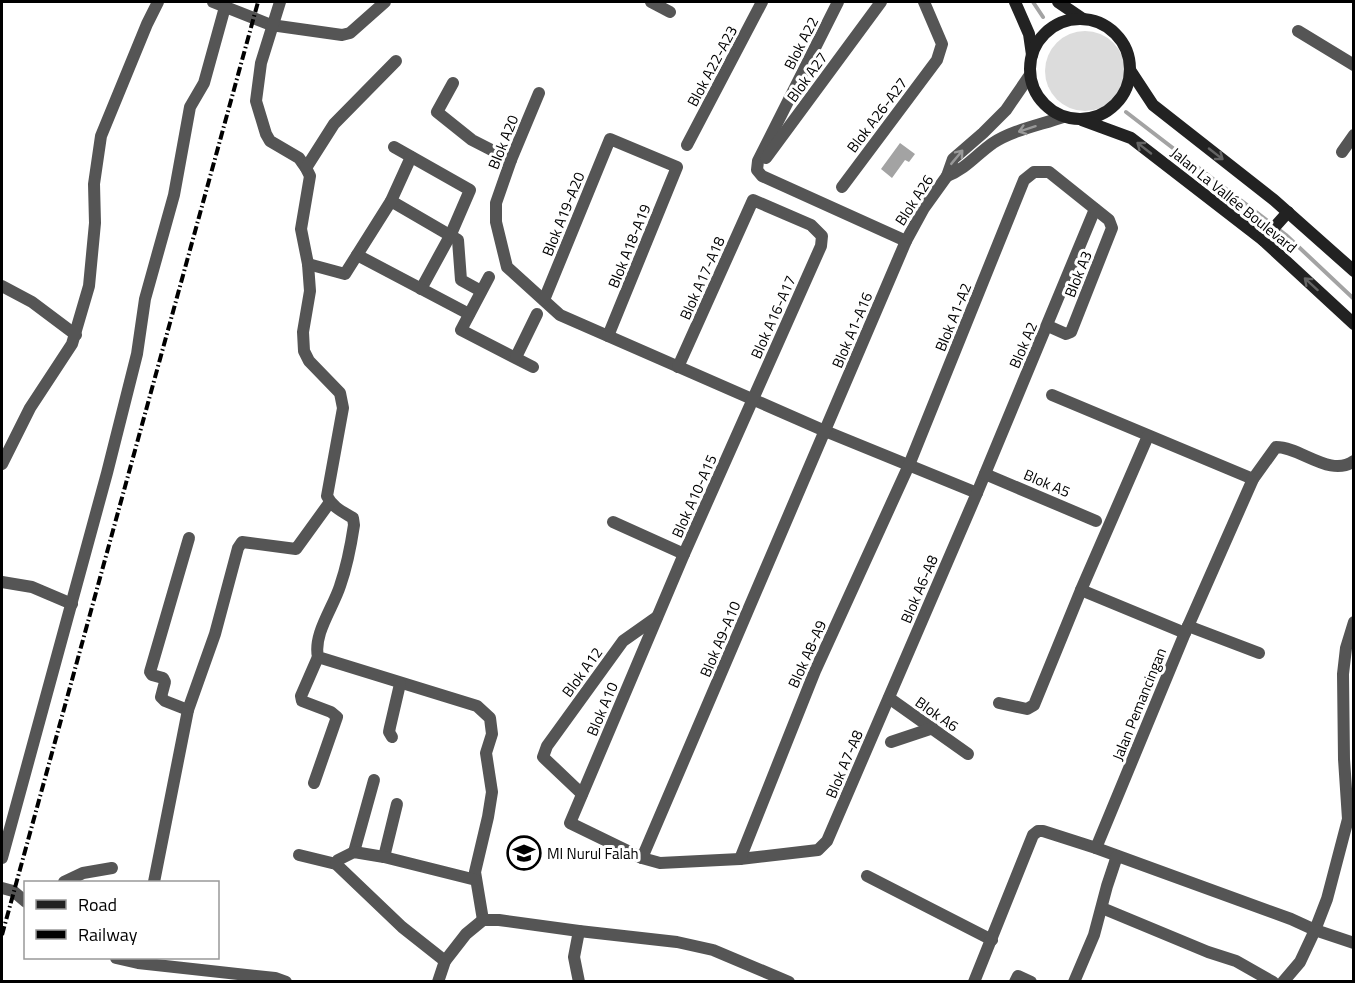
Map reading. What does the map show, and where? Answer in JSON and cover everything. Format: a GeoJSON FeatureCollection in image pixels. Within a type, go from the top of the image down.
{"type":"FeatureCollection","features":[{"type":"Feature","properties":{"kind":"street"},"geometry":{"type":"LineString","coordinates":[[2,464],[30,408],[67,353],[76,335],[89,286],[95,224],[94,183],[101,136],[158,2]]}},
{"type":"Feature","properties":{"kind":"street"},"geometry":{"type":"LineString","coordinates":[[213,2],[232,6],[271,25],[342,35],[350,33],[385,2]]}},
{"type":"Feature","properties":{"kind":"street"},"geometry":{"type":"LineString","coordinates":[[280,2],[261,63],[256,101],[270,141],[299,158],[310,176],[301,229],[308,264],[310,291],[303,332],[304,351],[309,361],[340,393],[343,408],[327,496],[337,509],[353,518],[354,525],[340,585],[318,640],[316,650],[318,657],[301,696],[302,701],[331,712],[337,717],[314,783]]}},
{"type":"Feature","properties":{"kind":"street"},"geometry":{"type":"LineString","coordinates":[[651,2],[670,12]]}},
{"type":"Feature","properties":{"kind":"street","name":"Blok A22-A23"},"geometry":{"type":"LineString","coordinates":[[687,145],[762,2]]}},
{"type":"Feature","properties":{"kind":"street","name":"Blok A22"},"geometry":{"type":"LineString","coordinates":[[757,166],[838,2]]}},
{"type":"Feature","properties":{"kind":"street","name":"Blok A27"},"geometry":{"type":"LineString","coordinates":[[757,166],[880,2]]}},
{"type":"Feature","properties":{"kind":"street","name":"Blok A26-A27"},"geometry":{"type":"LineString","coordinates":[[842,187],[937,60],[942,44],[924,2]]}},
{"type":"Feature","properties":{"kind":"street"},"geometry":{"type":"LineString","coordinates":[[1015,2],[1029,34],[1032,56],[1030,75],[1035,93],[1047,108],[1064,117],[1082,120],[1101,116],[1116,105],[1126,88],[1130,70],[1127,51],[1117,35],[1102,24],[1083,19],[1058,2]]}},
{"type":"Feature","properties":{"kind":"street"},"geometry":{"type":"LineString","coordinates":[[2,858],[72,604],[137,354],[145,298],[174,195],[190,107],[204,83],[232,6]]}},
{"type":"Feature","properties":{"kind":"street"},"geometry":{"type":"LineString","coordinates":[[1032,56],[1039,40],[1051,28],[1066,21],[1083,19]]}},
{"type":"Feature","properties":{"kind":"street"},"geometry":{"type":"LineString","coordinates":[[1298,31],[1353,65]]}},
{"type":"Feature","properties":{"kind":"street"},"geometry":{"type":"LineString","coordinates":[[306,168],[334,124],[396,61]]}},
{"type":"Feature","properties":{"kind":"street","name":"Jalan La Vallée Boulevard"},"geometry":{"type":"LineString","coordinates":[[1130,70],[1153,105],[1288,212],[1353,271]]}},
{"type":"Feature","properties":{"kind":"street","name":"Blok A26"},"geometry":{"type":"LineString","coordinates":[[906,241],[924,208],[947,176],[953,159],[1006,110],[1030,75]]}},
{"type":"Feature","properties":{"kind":"street"},"geometry":{"type":"LineString","coordinates":[[453,83],[437,112],[472,140],[511,160]]}},
{"type":"Feature","properties":{"kind":"street","name":"Blok A20"},"geometry":{"type":"LineString","coordinates":[[539,93],[496,203],[496,222],[507,267],[544,300]]}},
{"type":"Feature","properties":{"kind":"street"},"geometry":{"type":"LineString","coordinates":[[947,176],[960,171],[991,144],[1006,135],[1064,117]]}},
{"type":"Feature","properties":{"kind":"street","name":"Jalan La Vallée Boulevard"},"geometry":{"type":"LineString","coordinates":[[1082,120],[1131,138],[1263,240],[1353,324]]}},
{"type":"Feature","properties":{"kind":"street"},"geometry":{"type":"LineString","coordinates":[[983,133],[991,144]]}},
{"type":"Feature","properties":{"kind":"street"},"geometry":{"type":"LineString","coordinates":[[1342,152],[1353,135]]}},
{"type":"Feature","properties":{"kind":"street","name":"Blok A19-A20"},"geometry":{"type":"LineString","coordinates":[[544,300],[610,139],[677,167]]}},
{"type":"Feature","properties":{"kind":"street"},"geometry":{"type":"LineString","coordinates":[[394,147],[470,190],[451,234],[421,289]]}},
{"type":"Feature","properties":{"kind":"street"},"geometry":{"type":"LineString","coordinates":[[308,264],[345,274],[391,201],[411,157]]}},
{"type":"Feature","properties":{"kind":"street"},"geometry":{"type":"LineString","coordinates":[[757,166],[762,176],[906,241]]}},
{"type":"Feature","properties":{"kind":"street","name":"Blok A18-A19"},"geometry":{"type":"LineString","coordinates":[[608,336],[677,167]]}},
{"type":"Feature","properties":{"kind":"street","name":"Blok A1-A2"},"geometry":{"type":"LineString","coordinates":[[909,465],[1024,180],[1034,172],[1049,172],[1095,209]]}},
{"type":"Feature","properties":{"kind":"street"},"geometry":{"type":"LineString","coordinates":[[391,201],[458,240],[461,280],[481,291]]}},
{"type":"Feature","properties":{"kind":"street","name":"Blok A17-A18"},"geometry":{"type":"LineString","coordinates":[[678,367],[753,201],[811,225],[822,236],[820,246]]}},
{"type":"Feature","properties":{"kind":"street","name":"Blok A3"},"geometry":{"type":"LineString","coordinates":[[1048,326],[1066,334],[1071,332],[1112,228],[1109,220],[1095,209]]}},
{"type":"Feature","properties":{"kind":"street","name":"Blok A2"},"geometry":{"type":"LineString","coordinates":[[977,493],[1095,209]]}},
{"type":"Feature","properties":{"kind":"street"},"geometry":{"type":"LineString","coordinates":[[1263,240],[1288,212]]}},
{"type":"Feature","properties":{"kind":"street","name":"Blok A1-A16"},"geometry":{"type":"LineString","coordinates":[[825,431],[906,241]]}},
{"type":"Feature","properties":{"kind":"street","name":"Blok A16-A17"},"geometry":{"type":"LineString","coordinates":[[754,399],[820,246]]}},
{"type":"Feature","properties":{"kind":"street"},"geometry":{"type":"LineString","coordinates":[[357,255],[469,314]]}},
{"type":"Feature","properties":{"kind":"street"},"geometry":{"type":"LineString","coordinates":[[489,277],[461,330],[533,367]]}},
{"type":"Feature","properties":{"kind":"street"},"geometry":{"type":"LineString","coordinates":[[2,286],[32,302],[76,335]]}},
{"type":"Feature","properties":{"kind":"street"},"geometry":{"type":"LineString","coordinates":[[544,300],[560,315],[825,431],[977,493]]}},
{"type":"Feature","properties":{"kind":"street"},"geometry":{"type":"LineString","coordinates":[[516,357],[537,314]]}},
{"type":"Feature","properties":{"kind":"street"},"geometry":{"type":"LineString","coordinates":[[1052,395],[1253,479]]}},
{"type":"Feature","properties":{"kind":"street","name":"Blok A10-A15"},"geometry":{"type":"LineString","coordinates":[[660,611],[754,399]]}},
{"type":"Feature","properties":{"kind":"street","name":"Blok A9-A10"},"geometry":{"type":"LineString","coordinates":[[642,858],[825,431]]}},
{"type":"Feature","properties":{"kind":"street"},"geometry":{"type":"LineString","coordinates":[[999,703],[1027,709],[1034,705],[1148,436]]}},
{"type":"Feature","properties":{"kind":"street","name":"Jalan Pemancingan"},"geometry":{"type":"LineString","coordinates":[[1096,848],[1186,629],[1253,479],[1276,447],[1290,448],[1336,467],[1353,467]]}},
{"type":"Feature","properties":{"kind":"street","name":"Blok A8-A9"},"geometry":{"type":"LineString","coordinates":[[740,859],[815,671],[909,465]]}},
{"type":"Feature","properties":{"kind":"street","name":"Blok A5"},"geometry":{"type":"LineString","coordinates":[[985,474],[1096,521]]}},
{"type":"Feature","properties":{"kind":"street","name":"Blok A6-A8"},"geometry":{"type":"LineString","coordinates":[[889,698],[977,493]]}},
{"type":"Feature","properties":{"kind":"street"},"geometry":{"type":"LineString","coordinates":[[154,881],[188,710],[215,634],[238,549],[242,542],[296,549],[330,502]]}},
{"type":"Feature","properties":{"kind":"street"},"geometry":{"type":"LineString","coordinates":[[613,522],[684,554]]}},
{"type":"Feature","properties":{"kind":"street"},"geometry":{"type":"LineString","coordinates":[[188,710],[165,701],[161,697],[165,682],[163,678],[152,675],[150,672],[189,538]]}},
{"type":"Feature","properties":{"kind":"street"},"geometry":{"type":"LineString","coordinates":[[2,582],[32,587],[72,604]]}},
{"type":"Feature","properties":{"kind":"street"},"geometry":{"type":"LineString","coordinates":[[1081,590],[1186,629],[1260,653]]}},
{"type":"Feature","properties":{"kind":"street","name":"Blok A10"},"geometry":{"type":"LineString","coordinates":[[642,858],[570,824],[660,611]]}},
{"type":"Feature","properties":{"kind":"street","name":"Blok A12"},"geometry":{"type":"LineString","coordinates":[[582,794],[543,756],[547,746],[623,641],[660,611]]}},
{"type":"Feature","properties":{"kind":"street"},"geometry":{"type":"LineString","coordinates":[[1282,981],[1300,962],[1316,930],[1342,849],[1348,819],[1350,800],[1344,759],[1343,674],[1346,648],[1353,622]]}},
{"type":"Feature","properties":{"kind":"street"},"geometry":{"type":"LineString","coordinates":[[318,657],[477,706],[490,718],[492,734],[486,753],[492,792],[475,872],[483,920]]}},
{"type":"Feature","properties":{"kind":"street"},"geometry":{"type":"LineString","coordinates":[[392,737],[389,732],[400,684]]}},
{"type":"Feature","properties":{"kind":"street","name":"Blok A7-A8"},"geometry":{"type":"LineString","coordinates":[[740,859],[818,850],[827,842],[889,698]]}},
{"type":"Feature","properties":{"kind":"street","name":"Blok A6"},"geometry":{"type":"LineString","coordinates":[[889,698],[968,754]]}},
{"type":"Feature","properties":{"kind":"street"},"geometry":{"type":"LineString","coordinates":[[891,742],[933,728]]}},
{"type":"Feature","properties":{"kind":"street"},"geometry":{"type":"LineString","coordinates":[[354,852],[374,780]]}},
{"type":"Feature","properties":{"kind":"street"},"geometry":{"type":"LineString","coordinates":[[384,857],[397,804]]}},
{"type":"Feature","properties":{"kind":"street"},"geometry":{"type":"LineString","coordinates":[[974,981],[1033,835],[1038,831],[1096,848],[1353,944]]}},
{"type":"Feature","properties":{"kind":"street"},"geometry":{"type":"LineString","coordinates":[[336,864],[338,860],[354,852],[384,857],[476,880]]}},
{"type":"Feature","properties":{"kind":"street"},"geometry":{"type":"LineString","coordinates":[[299,855],[336,864],[402,927],[445,961]]}},
{"type":"Feature","properties":{"kind":"street"},"geometry":{"type":"LineString","coordinates":[[1074,981],[1095,935],[1117,856]]}},
{"type":"Feature","properties":{"kind":"street"},"geometry":{"type":"LineString","coordinates":[[642,858],[660,863],[740,859]]}},
{"type":"Feature","properties":{"kind":"street"},"geometry":{"type":"LineString","coordinates":[[66,881],[83,873],[112,868]]}},
{"type":"Feature","properties":{"kind":"street"},"geometry":{"type":"LineString","coordinates":[[867,876],[992,940]]}},
{"type":"Feature","properties":{"kind":"street"},"geometry":{"type":"LineString","coordinates":[[2,888],[13,891],[24,900]]}},
{"type":"Feature","properties":{"kind":"street"},"geometry":{"type":"LineString","coordinates":[[1102,908],[1236,961],[1273,981]]}},
{"type":"Feature","properties":{"kind":"street"},"geometry":{"type":"LineString","coordinates":[[438,981],[445,961],[466,934],[483,920],[499,920],[579,932],[677,942],[712,950],[789,981]]}},
{"type":"Feature","properties":{"kind":"street"},"geometry":{"type":"LineString","coordinates":[[579,932],[574,957],[579,981]]}},
{"type":"Feature","properties":{"kind":"street"},"geometry":{"type":"LineString","coordinates":[[138,960],[286,981]]}},
{"type":"Feature","properties":{"kind":"street"},"geometry":{"type":"LineString","coordinates":[[1015,981],[1018,976],[1031,981]]}},
{"type":"Feature","properties":{"kind":"shaded area"},"geometry":{"type":"Polygon","coordinates":[[[1085,31],[1100,34],[1113,43],[1122,56],[1125,71],[1122,86],[1113,99],[1100,108],[1085,111],[1070,108],[1057,99],[1048,86],[1045,71],[1048,56],[1057,43],[1070,34],[1085,31]]]}},
{"type":"Feature","properties":{"kind":"shaded area"},"geometry":{"type":"Polygon","coordinates":[[[900,143],[915,154],[909,162],[905,160],[892,178],[881,169],[900,143]]]}},
{"type":"Feature","properties":{"kind":"waterway"},"geometry":{"type":"LineString","coordinates":[[1033,2],[1043,17]]}},
{"type":"Feature","properties":{"kind":"waterway"},"geometry":{"type":"LineString","coordinates":[[1126,112],[1286,235],[1354,299]]}},
{"type":"Feature","properties":{"kind":"railway"},"geometry":{"type":"LineString","coordinates":[[2,935],[258,2]]}},
{"type":"Feature","properties":{"kind":"place","name":"MI Nurul Falah"},"geometry":{"type":"Point","coordinates":[524,853]}}]}
